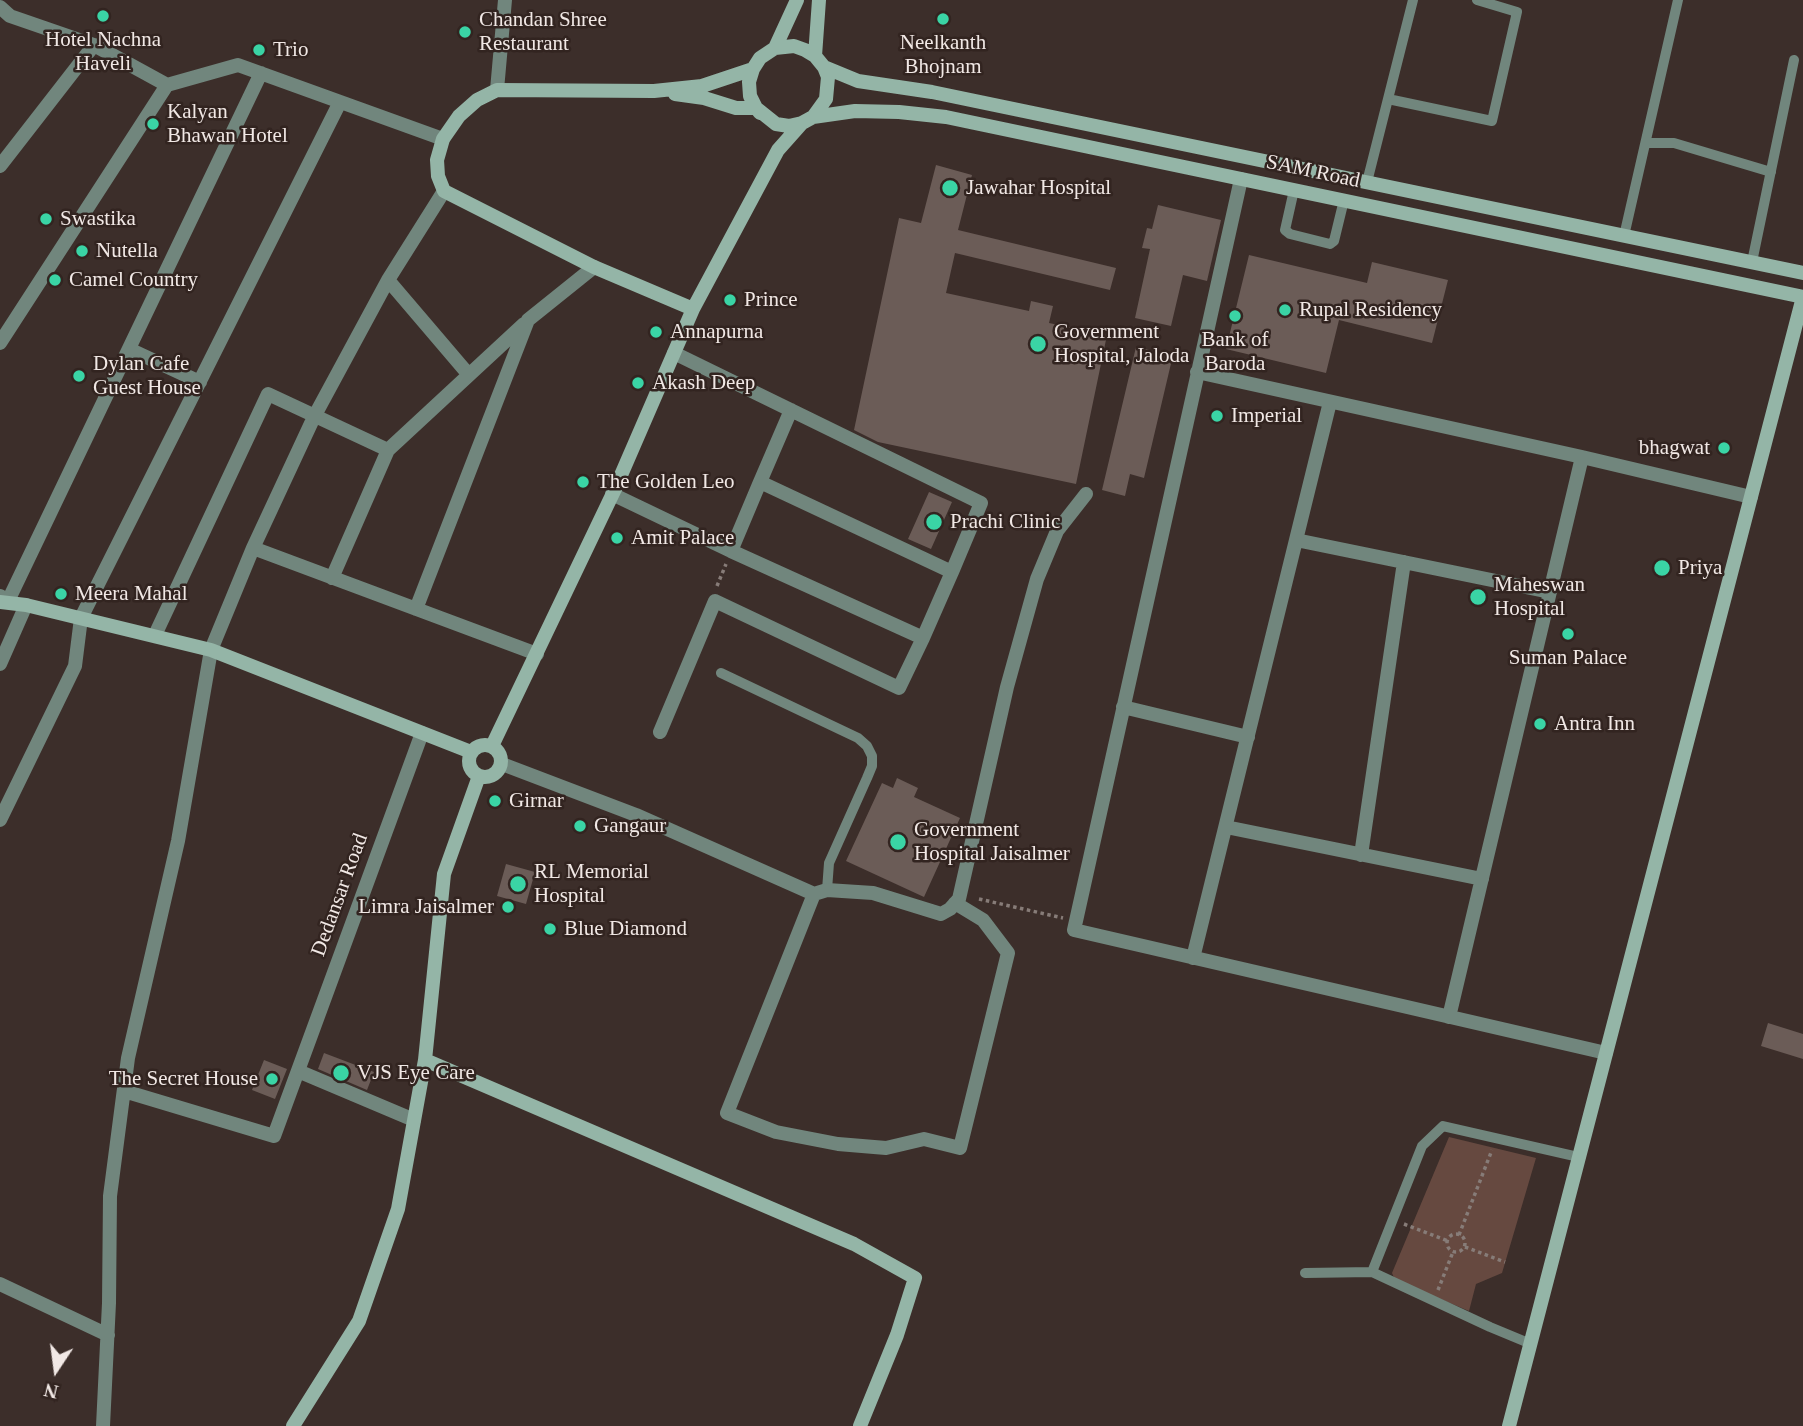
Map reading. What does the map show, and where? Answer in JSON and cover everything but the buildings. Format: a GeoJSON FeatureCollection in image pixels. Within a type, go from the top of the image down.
{"type":"FeatureCollection","features":[{"type":"Feature","properties":{"kind":"main road"},"geometry":{"type":"LineString","coordinates":[[775,48],[797,0]]}},
{"type":"Feature","properties":{"kind":"main road"},"geometry":{"type":"LineString","coordinates":[[492,746],[612,494],[693,309],[778,150],[826,99],[828,77],[819,62],[819,0]]}},
{"type":"Feature","properties":{"kind":"main road"},"geometry":{"type":"LineString","coordinates":[[778,150],[778,138],[774,129],[755,108],[750,96],[749,82],[752,69],[760,58],[775,48],[794,46],[858,81],[932,92],[1803,273]]}},
{"type":"Feature","properties":{"kind":"main road"},"geometry":{"type":"LineString","coordinates":[[693,309],[594,267],[443,191],[437,160],[443,139],[459,116],[477,100],[497,90],[654,91],[702,86],[752,69]]}},
{"type":"Feature","properties":{"kind":"main road"},"geometry":{"type":"LineString","coordinates":[[654,91],[704,98],[736,108],[755,108],[776,124],[789,125],[808,120]]}},
{"type":"Feature","properties":{"kind":"main road","name":"SAM Road"},"geometry":{"type":"LineString","coordinates":[[808,120],[855,111],[946,117],[1803,297]]}},
{"type":"Feature","properties":{"kind":"main road"},"geometry":{"type":"LineString","coordinates":[[1509,1426],[1803,297]]}},
{"type":"Feature","properties":{"kind":"main road"},"geometry":{"type":"LineString","coordinates":[[3,599],[211,650],[471,752]]}},
{"type":"Feature","properties":{"kind":"main road"},"geometry":{"type":"LineString","coordinates":[[480,745],[492,746],[498,751],[502,764],[493,776],[479,776],[469,764],[471,752],[480,745]]}},
{"type":"Feature","properties":{"kind":"main road"},"geometry":{"type":"LineString","coordinates":[[293,1426],[359,1321],[398,1209],[425,1060],[444,874],[479,776]]}},
{"type":"Feature","properties":{"kind":"main road"},"geometry":{"type":"LineString","coordinates":[[425,1060],[854,1244],[915,1278],[897,1335],[860,1426]]}},
{"type":"Feature","properties":{"kind":"street"},"geometry":{"type":"LineString","coordinates":[[497,90],[505,0]]}},
{"type":"Feature","properties":{"kind":"street"},"geometry":{"type":"LineString","coordinates":[[0,7],[10,16],[94,45],[167,85]]}},
{"type":"Feature","properties":{"kind":"street"},"geometry":{"type":"LineString","coordinates":[[0,166],[94,45]]}},
{"type":"Feature","properties":{"kind":"street"},"geometry":{"type":"LineString","coordinates":[[0,343],[167,85],[238,65],[443,139]]}},
{"type":"Feature","properties":{"kind":"street"},"geometry":{"type":"LineString","coordinates":[[3,599],[129,349],[261,74]]}},
{"type":"Feature","properties":{"kind":"street"},"geometry":{"type":"LineString","coordinates":[[0,820],[75,666],[81,618],[340,102]]}},
{"type":"Feature","properties":{"kind":"street"},"geometry":{"type":"LineString","coordinates":[[1241,179],[1073,930],[1606,1053]]}},
{"type":"Feature","properties":{"kind":"street"},"geometry":{"type":"LineString","coordinates":[[103,1426],[108,1335],[110,1196],[128,1058],[178,841],[211,650],[253,548],[314,417],[388,280],[443,191]]}},
{"type":"Feature","properties":{"kind":"street"},"geometry":{"type":"LineString","coordinates":[[332,578],[388,450],[528,320],[594,267]]}},
{"type":"Feature","properties":{"kind":"street"},"geometry":{"type":"LineString","coordinates":[[388,280],[469,375]]}},
{"type":"Feature","properties":{"kind":"street"},"geometry":{"type":"LineString","coordinates":[[416,609],[528,320]]}},
{"type":"Feature","properties":{"kind":"street"},"geometry":{"type":"LineString","coordinates":[[129,349],[200,382]]}},
{"type":"Feature","properties":{"kind":"street"},"geometry":{"type":"LineString","coordinates":[[660,732],[715,601],[900,688],[981,503],[674,353]]}},
{"type":"Feature","properties":{"kind":"street"},"geometry":{"type":"LineString","coordinates":[[1197,372],[1751,497]]}},
{"type":"Feature","properties":{"kind":"street"},"geometry":{"type":"LineString","coordinates":[[155,635],[268,394],[388,450]]}},
{"type":"Feature","properties":{"kind":"street"},"geometry":{"type":"LineString","coordinates":[[1193,958],[1330,402]]}},
{"type":"Feature","properties":{"kind":"street"},"geometry":{"type":"LineString","coordinates":[[731,551],[791,410]]}},
{"type":"Feature","properties":{"kind":"street"},"geometry":{"type":"LineString","coordinates":[[1449,1017],[1582,457]]}},
{"type":"Feature","properties":{"kind":"street"},"geometry":{"type":"LineString","coordinates":[[760,482],[952,572]]}},
{"type":"Feature","properties":{"kind":"street"},"geometry":{"type":"LineString","coordinates":[[612,494],[923,638]]}},
{"type":"Feature","properties":{"kind":"street"},"geometry":{"type":"LineString","coordinates":[[502,764],[636,815],[821,892],[873,893],[941,914],[958,898],[1007,687],[1037,579],[1057,531],[1086,494]]}},
{"type":"Feature","properties":{"kind":"street"},"geometry":{"type":"LineString","coordinates":[[1296,540],[1550,592]]}},
{"type":"Feature","properties":{"kind":"street"},"geometry":{"type":"LineString","coordinates":[[253,548],[537,654]]}},
{"type":"Feature","properties":{"kind":"street"},"geometry":{"type":"LineString","coordinates":[[1362,855],[1404,562]]}},
{"type":"Feature","properties":{"kind":"street"},"geometry":{"type":"LineString","coordinates":[[0,664],[26,605]]}},
{"type":"Feature","properties":{"kind":"street"},"geometry":{"type":"LineString","coordinates":[[1123,707],[1248,737]]}},
{"type":"Feature","properties":{"kind":"street","name":"Dedansar Road"},"geometry":{"type":"LineString","coordinates":[[124,1091],[274,1136],[422,733]]}},
{"type":"Feature","properties":{"kind":"street"},"geometry":{"type":"LineString","coordinates":[[1226,827],[1482,879]]}},
{"type":"Feature","properties":{"kind":"street"},"geometry":{"type":"LineString","coordinates":[[821,892],[727,1113],[776,1132],[838,1144],[886,1148],[924,1139],[960,1148],[1008,953],[982,920],[958,898]]}},
{"type":"Feature","properties":{"kind":"street"},"geometry":{"type":"LineString","coordinates":[[298,1071],[414,1119]]}},
{"type":"Feature","properties":{"kind":"street"},"geometry":{"type":"LineString","coordinates":[[0,1284],[108,1335]]}},
{"type":"Feature","properties":{"kind":"lane"},"geometry":{"type":"LineString","coordinates":[[1367,182],[1413,0]]}},
{"type":"Feature","properties":{"kind":"lane"},"geometry":{"type":"LineString","coordinates":[[1388,99],[1492,121],[1517,12],[1477,0]]}},
{"type":"Feature","properties":{"kind":"lane"},"geometry":{"type":"LineString","coordinates":[[1624,236],[1678,0]]}},
{"type":"Feature","properties":{"kind":"lane"},"geometry":{"type":"LineString","coordinates":[[1752,262],[1794,60]]}},
{"type":"Feature","properties":{"kind":"lane"},"geometry":{"type":"LineString","coordinates":[[1646,143],[1674,143],[1771,172]]}},
{"type":"Feature","properties":{"kind":"lane"},"geometry":{"type":"LineString","coordinates":[[1294,190],[1285,230],[1290,234],[1329,244],[1334,241],[1344,200]]}},
{"type":"Feature","properties":{"kind":"lane"},"geometry":{"type":"LineString","coordinates":[[721,673],[858,738],[872,756],[872,766],[829,863],[821,892]]}},
{"type":"Feature","properties":{"kind":"lane"},"geometry":{"type":"LineString","coordinates":[[1372,1272],[1422,1146],[1443,1126],[1579,1157]]}},
{"type":"Feature","properties":{"kind":"lane"},"geometry":{"type":"LineString","coordinates":[[1305,1273],[1372,1272],[1531,1344]]}},
{"type":"Feature","properties":{"kind":"path"},"geometry":{"type":"LineString","coordinates":[[715,601],[714,594],[731,551]]}},
{"type":"Feature","properties":{"kind":"path"},"geometry":{"type":"LineString","coordinates":[[958,898],[1076,921]]}},
{"type":"Feature","properties":{"kind":"path"},"geometry":{"type":"LineString","coordinates":[[1459,1235],[1497,1139]]}},
{"type":"Feature","properties":{"kind":"path"},"geometry":{"type":"LineString","coordinates":[[1393,1219],[1448,1241]]}},
{"type":"Feature","properties":{"kind":"path"},"geometry":{"type":"LineString","coordinates":[[1459,1235],[1464,1238],[1465,1247],[1459,1252],[1453,1252],[1449,1249],[1448,1241],[1451,1236],[1459,1235]]}},
{"type":"Feature","properties":{"kind":"path"},"geometry":{"type":"LineString","coordinates":[[1465,1247],[1505,1262]]}},
{"type":"Feature","properties":{"kind":"path"},"geometry":{"type":"LineString","coordinates":[[1434,1302],[1453,1252]]}},
{"type":"Feature","properties":{"kind":"shaded area"},"geometry":{"type":"Polygon","coordinates":[[[1449,1137],[1536,1158],[1502,1273],[1476,1284],[1469,1311],[1395,1280],[1392,1273],[1449,1137]]]}},
{"type":"Feature","properties":{"kind":"place","name":"Hotel Nachna Haveli"},"geometry":{"type":"Point","coordinates":[103,16]}},
{"type":"Feature","properties":{"kind":"place","name":"Neelkanth Bhojnam"},"geometry":{"type":"Point","coordinates":[943,19]}},
{"type":"Feature","properties":{"kind":"place","name":"Chandan Shree Restaurant"},"geometry":{"type":"Point","coordinates":[465,32]}},
{"type":"Feature","properties":{"kind":"place","name":"Trio"},"geometry":{"type":"Point","coordinates":[259,50]}},
{"type":"Feature","properties":{"kind":"place","name":"Kalyan Bhawan Hotel"},"geometry":{"type":"Point","coordinates":[153,124]}},
{"type":"Feature","properties":{"kind":"place","name":"Jawahar Hospital"},"geometry":{"type":"Point","coordinates":[950,188]}},
{"type":"Feature","properties":{"kind":"place","name":"Swastika"},"geometry":{"type":"Point","coordinates":[46,219]}},
{"type":"Feature","properties":{"kind":"place","name":"Nutella"},"geometry":{"type":"Point","coordinates":[82,251]}},
{"type":"Feature","properties":{"kind":"place","name":"Camel Country"},"geometry":{"type":"Point","coordinates":[55,280]}},
{"type":"Feature","properties":{"kind":"place","name":"Prince"},"geometry":{"type":"Point","coordinates":[730,300]}},
{"type":"Feature","properties":{"kind":"place","name":"Rupal Residency"},"geometry":{"type":"Point","coordinates":[1285,310]}},
{"type":"Feature","properties":{"kind":"place","name":"Bank of Baroda"},"geometry":{"type":"Point","coordinates":[1235,316]}},
{"type":"Feature","properties":{"kind":"place","name":"Annapurna"},"geometry":{"type":"Point","coordinates":[656,332]}},
{"type":"Feature","properties":{"kind":"place","name":"Government Hospital, Jaloda"},"geometry":{"type":"Point","coordinates":[1038,344]}},
{"type":"Feature","properties":{"kind":"place","name":"Dylan Cafe Guest House"},"geometry":{"type":"Point","coordinates":[79,376]}},
{"type":"Feature","properties":{"kind":"place","name":"Akash Deep"},"geometry":{"type":"Point","coordinates":[638,383]}},
{"type":"Feature","properties":{"kind":"place","name":"Imperial"},"geometry":{"type":"Point","coordinates":[1217,416]}},
{"type":"Feature","properties":{"kind":"place","name":"bhagwat"},"geometry":{"type":"Point","coordinates":[1724,448]}},
{"type":"Feature","properties":{"kind":"place","name":"The Golden Leo"},"geometry":{"type":"Point","coordinates":[583,482]}},
{"type":"Feature","properties":{"kind":"place","name":"Prachi Clinic"},"geometry":{"type":"Point","coordinates":[934,522]}},
{"type":"Feature","properties":{"kind":"place","name":"Amit Palace"},"geometry":{"type":"Point","coordinates":[617,538]}},
{"type":"Feature","properties":{"kind":"place","name":"Priya"},"geometry":{"type":"Point","coordinates":[1662,568]}},
{"type":"Feature","properties":{"kind":"place","name":"Meera Mahal"},"geometry":{"type":"Point","coordinates":[61,594]}},
{"type":"Feature","properties":{"kind":"place","name":"Maheswan Hospital"},"geometry":{"type":"Point","coordinates":[1478,597]}},
{"type":"Feature","properties":{"kind":"place","name":"Suman Palace"},"geometry":{"type":"Point","coordinates":[1568,634]}},
{"type":"Feature","properties":{"kind":"place","name":"Antra Inn"},"geometry":{"type":"Point","coordinates":[1540,724]}},
{"type":"Feature","properties":{"kind":"place","name":"Girnar"},"geometry":{"type":"Point","coordinates":[495,801]}},
{"type":"Feature","properties":{"kind":"place","name":"Gangaur"},"geometry":{"type":"Point","coordinates":[580,826]}},
{"type":"Feature","properties":{"kind":"place","name":"Government Hospital Jaisalmer"},"geometry":{"type":"Point","coordinates":[898,842]}},
{"type":"Feature","properties":{"kind":"place","name":"RL Memorial Hospital"},"geometry":{"type":"Point","coordinates":[518,884]}},
{"type":"Feature","properties":{"kind":"place","name":"Limra Jaisalmer"},"geometry":{"type":"Point","coordinates":[508,907]}},
{"type":"Feature","properties":{"kind":"place","name":"Blue Diamond"},"geometry":{"type":"Point","coordinates":[550,929]}},
{"type":"Feature","properties":{"kind":"place","name":"VJS Eye Care"},"geometry":{"type":"Point","coordinates":[341,1073]}},
{"type":"Feature","properties":{"kind":"place","name":"The Secret House"},"geometry":{"type":"Point","coordinates":[272,1079]}}]}
